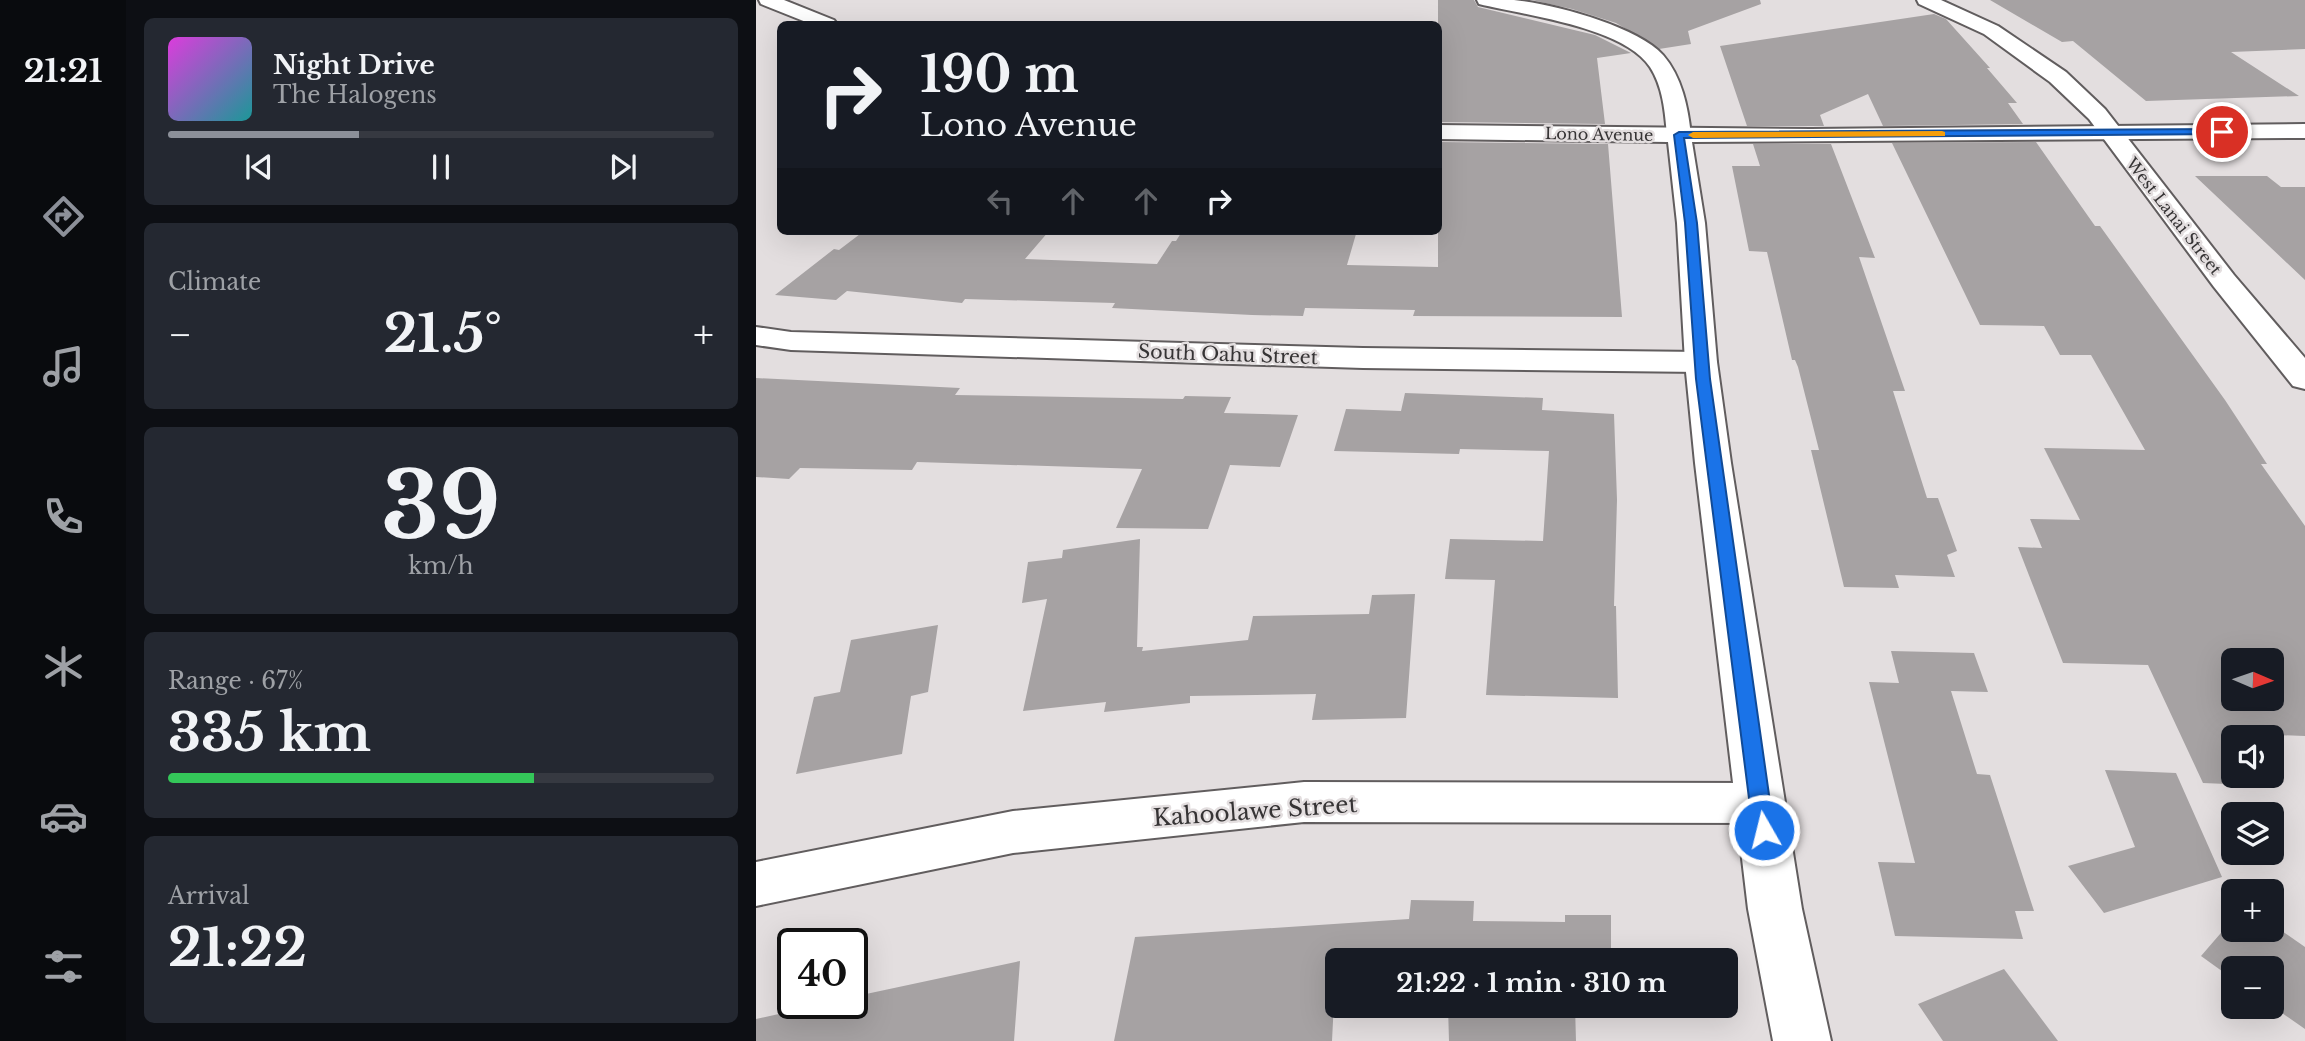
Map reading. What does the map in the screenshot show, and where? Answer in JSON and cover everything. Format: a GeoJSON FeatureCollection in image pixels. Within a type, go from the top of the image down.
{"type":"FeatureCollection","features":[{"type":"Feature","properties":{"kind":"street"},"geometry":{"type":"LineString","coordinates":[[768,0],[820,21]]}},
{"type":"Feature","properties":{"kind":"street"},"geometry":{"type":"LineString","coordinates":[[1486,0],[1602,28],[1636,44],[1654,58],[1670,86],[1678,116],[1691,223],[1701,362],[1760,803],[1775,909],[1802,1041]]}},
{"type":"Feature","properties":{"kind":"street","name":"West Lanai Street"},"geometry":{"type":"LineString","coordinates":[[1926,0],[1991,30],[2058,77],[2097,114],[2109,133],[2304,378]]}},
{"type":"Feature","properties":{"kind":"street","name":"Lono Avenue"},"geometry":{"type":"LineString","coordinates":[[1442,132],[1679,135],[2305,131]]}},
{"type":"Feature","properties":{"kind":"street","name":"South Oahu Street"},"geometry":{"type":"LineString","coordinates":[[756,336],[792,341],[1335,357],[1701,362]]}},
{"type":"Feature","properties":{"kind":"street","name":"Kahoolawe Street"},"geometry":{"type":"LineString","coordinates":[[756,884],[1013,832],[1304,802],[1760,803]]}},
{"type":"Feature","properties":{"kind":"building"},"geometry":{"type":"Polygon","coordinates":[[[1438,0],[1474,0],[1478,7],[1595,35],[1631,53],[1597,58],[1605,124],[1442,122],[1442,21],[1438,21],[1438,0]]]}},
{"type":"Feature","properties":{"kind":"building"},"geometry":{"type":"Polygon","coordinates":[[[1532,0],[1760,0],[1761,4],[1688,31],[1691,44],[1659,49],[1616,23],[1532,0]]]}},
{"type":"Feature","properties":{"kind":"building"},"geometry":{"type":"Polygon","coordinates":[[[1990,0],[2305,0],[2305,49],[2231,52],[2299,96],[2146,101],[2073,41],[2062,42],[1990,0]]]}},
{"type":"Feature","properties":{"kind":"building"},"geometry":{"type":"Polygon","coordinates":[[[1934,14],[1946,19],[1990,68],[1987,68],[2017,103],[2008,103],[2023,124],[1883,126],[1868,94],[1820,115],[1824,126],[1747,126],[1720,46],[1934,14]]]}},
{"type":"Feature","properties":{"kind":"building"},"geometry":{"type":"Polygon","coordinates":[[[1442,142],[1608,144],[1622,317],[1413,316],[1415,310],[1305,308],[1303,316],[1252,315],[1112,308],[1115,303],[965,299],[962,303],[847,291],[836,300],[775,295],[834,249],[839,250],[859,235],[1046,235],[1025,259],[1157,264],[1172,241],[1176,241],[1180,235],[1356,235],[1347,265],[1438,267],[1438,235],[1442,235],[1442,142]]]}},
{"type":"Feature","properties":{"kind":"building"},"geometry":{"type":"Polygon","coordinates":[[[2036,142],[2225,400],[2267,464],[2261,464],[2305,526],[2305,736],[2284,735],[2284,725],[2221,725],[2221,784],[2203,783],[2148,665],[2063,663],[2018,547],[2042,548],[2030,519],[2080,520],[2044,448],[2145,450],[2091,355],[2060,355],[2044,326],[1980,325],[1892,143],[2036,142]]]}},
{"type":"Feature","properties":{"kind":"building"},"geometry":{"type":"Polygon","coordinates":[[[1753,144],[1831,144],[1875,258],[1859,257],[1905,391],[1893,391],[1927,498],[1938,498],[1957,551],[1947,555],[1955,577],[1895,575],[1899,588],[1844,587],[1811,450],[1819,450],[1798,367],[1795,360],[1792,360],[1767,252],[1749,251],[1732,166],[1760,166],[1753,144]]]}},
{"type":"Feature","properties":{"kind":"building"},"geometry":{"type":"Polygon","coordinates":[[[2195,176],[2267,176],[2281,187],[2305,187],[2305,280],[2195,176]]]}},
{"type":"Feature","properties":{"kind":"building"},"geometry":{"type":"Polygon","coordinates":[[[756,378],[960,388],[955,395],[1183,399],[1185,396],[1231,397],[1224,413],[1298,415],[1280,467],[1230,465],[1208,529],[1116,528],[1142,469],[917,462],[912,470],[800,468],[789,479],[756,477],[756,378]]]}},
{"type":"Feature","properties":{"kind":"building"},"geometry":{"type":"Polygon","coordinates":[[[1405,393],[1543,398],[1542,410],[1614,414],[1617,500],[1614,606],[1618,698],[1486,695],[1495,580],[1445,579],[1450,539],[1543,541],[1549,451],[1460,449],[1459,454],[1334,451],[1346,409],[1401,411],[1405,393]]]}},
{"type":"Feature","properties":{"kind":"building"},"geometry":{"type":"Polygon","coordinates":[[[1140,539],[1137,647],[1143,647],[1142,651],[1248,640],[1253,616],[1369,614],[1372,595],[1415,594],[1406,718],[1312,720],[1316,694],[1190,696],[1190,703],[1104,712],[1106,702],[1023,711],[1047,599],[1022,603],[1028,562],[1062,558],[1063,550],[1140,539]]]}},
{"type":"Feature","properties":{"kind":"building"},"geometry":{"type":"Polygon","coordinates":[[[938,625],[928,692],[911,696],[902,754],[796,774],[814,697],[840,692],[851,640],[938,625]]]}},
{"type":"Feature","properties":{"kind":"building"},"geometry":{"type":"Polygon","coordinates":[[[1891,651],[1974,653],[1988,692],[1951,691],[1977,774],[1990,775],[2034,911],[2015,911],[2023,939],[1895,936],[1878,862],[1915,863],[1869,682],[1899,683],[1891,651]]]}},
{"type":"Feature","properties":{"kind":"building"},"geometry":{"type":"Polygon","coordinates":[[[2105,770],[2176,773],[2222,877],[2104,913],[2068,866],[2135,847],[2105,770]]]}},
{"type":"Feature","properties":{"kind":"building"},"geometry":{"type":"Polygon","coordinates":[[[1411,900],[1474,901],[1473,921],[1565,922],[1565,915],[1611,915],[1611,948],[1325,948],[1325,1018],[1333,1018],[1332,1041],[1114,1041],[1135,937],[1409,919],[1411,900]]]}},
{"type":"Feature","properties":{"kind":"building"},"geometry":{"type":"Polygon","coordinates":[[[2284,932],[2305,947],[2305,1029],[2284,1014],[2284,956],[2221,956],[2221,970],[2201,956],[2221,933],[2221,942],[2284,942],[2284,932]]]}},
{"type":"Feature","properties":{"kind":"building"},"geometry":{"type":"Polygon","coordinates":[[[1020,961],[1014,1041],[756,1041],[756,1019],[777,1014],[777,1019],[868,1019],[868,994],[1020,961]]]}},
{"type":"Feature","properties":{"kind":"building"},"geometry":{"type":"Polygon","coordinates":[[[2004,969],[2058,1041],[1943,1041],[1918,1004],[2004,969]]]}},
{"type":"Feature","properties":{"kind":"building"},"geometry":{"type":"Polygon","coordinates":[[[1448,1018],[1575,1018],[1576,1041],[1449,1041],[1448,1018]]]}},
{"type":"Feature","properties":{"kind":"slow traffic"},"geometry":{"type":"LineString","coordinates":[[1693,135],[1942,134]]}},
{"type":"Feature","properties":{"kind":"route"},"geometry":{"type":"LineString","coordinates":[[1764,830],[1713,463],[1701,362],[1691,223],[1679,135],[1883,136],[2222,132]]}}]}
